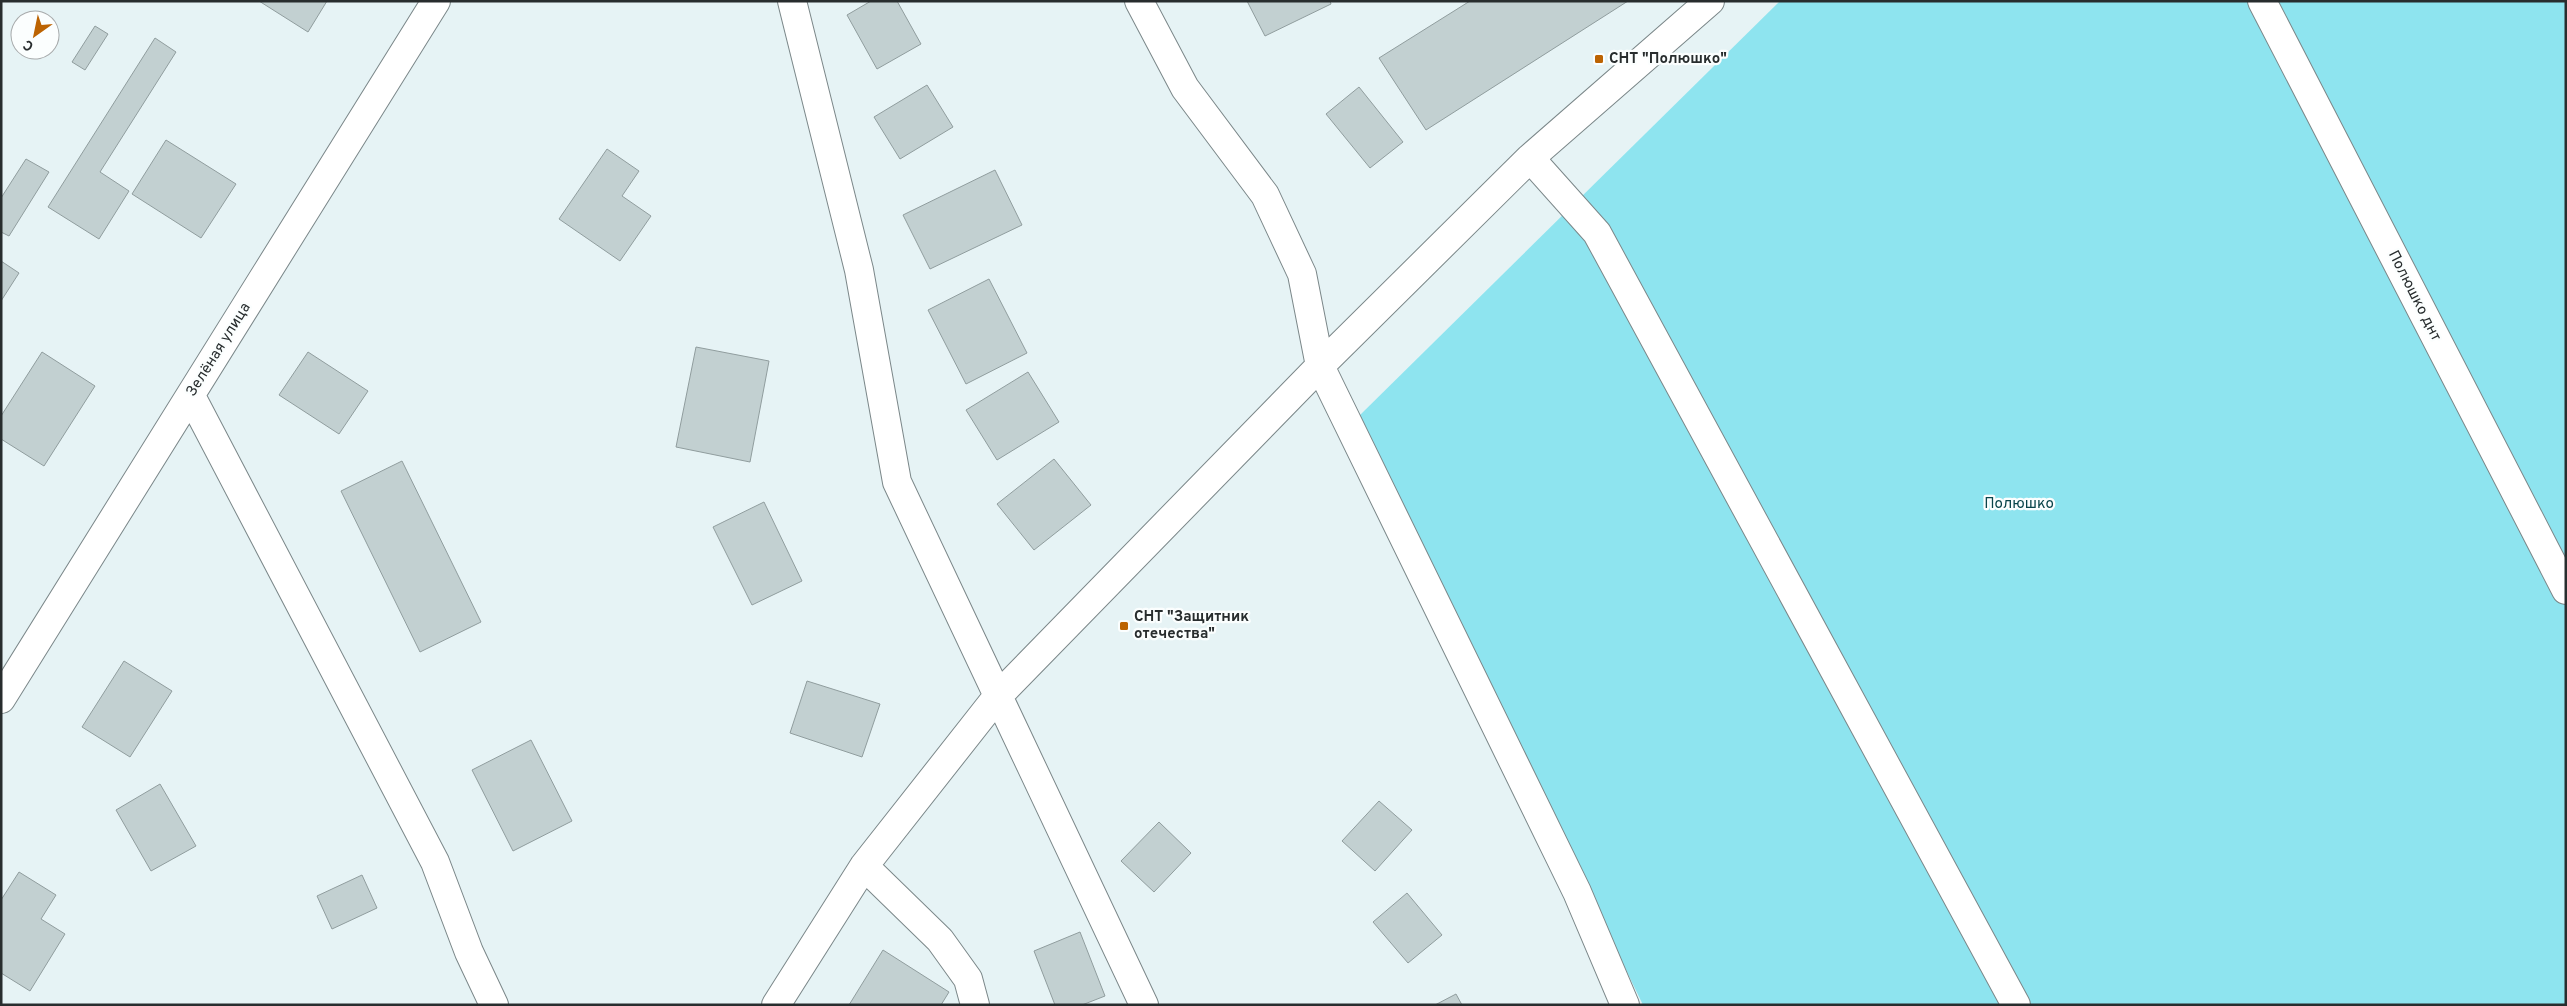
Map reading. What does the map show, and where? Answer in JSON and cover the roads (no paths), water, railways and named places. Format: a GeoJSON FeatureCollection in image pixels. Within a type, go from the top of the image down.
{"type":"FeatureCollection","features":[{"type":"Feature","properties":{"kind":"street","name":"Зелёная улица"},"geometry":{"type":"LineString","coordinates":[[1,698],[436,1]]}},
{"type":"Feature","properties":{"kind":"street"},"geometry":{"type":"LineString","coordinates":[[792,1],[859,270],[897,482],[1144,1005]]}},
{"type":"Feature","properties":{"kind":"street"},"geometry":{"type":"LineString","coordinates":[[1139,1],[1185,88],[1265,195],[1302,274],[1320,366],[1577,892],[1625,1005]]}},
{"type":"Feature","properties":{"kind":"street"},"geometry":{"type":"LineString","coordinates":[[776,1005],[864,866],[997,696],[1320,366],[1530,158],[1710,1]]}},
{"type":"Feature","properties":{"kind":"street","name":"Полюшко днт"},"geometry":{"type":"LineString","coordinates":[[2262,1],[2566,590]]}},
{"type":"Feature","properties":{"kind":"street"},"geometry":{"type":"LineString","coordinates":[[1530,158],[1597,233],[2016,1005]]}},
{"type":"Feature","properties":{"kind":"street"},"geometry":{"type":"LineString","coordinates":[[191,396],[434,862],[470,952],[494,1005]]}},
{"type":"Feature","properties":{"kind":"street"},"geometry":{"type":"LineString","coordinates":[[864,866],[940,940],[968,979],[975,1005]]}},
{"type":"Feature","properties":{"kind":"place","name":"СНТ \"Полюшко\""},"geometry":{"type":"Point","coordinates":[1599,59]}},
{"type":"Feature","properties":{"kind":"place","name":"СНТ \"Защитник отечества\""},"geometry":{"type":"Point","coordinates":[1124,626]}},
{"type":"Feature","properties":{"kind":"park label","name":"Полюшко"},"geometry":{"type":"Point","coordinates":[2019,504]}}]}
